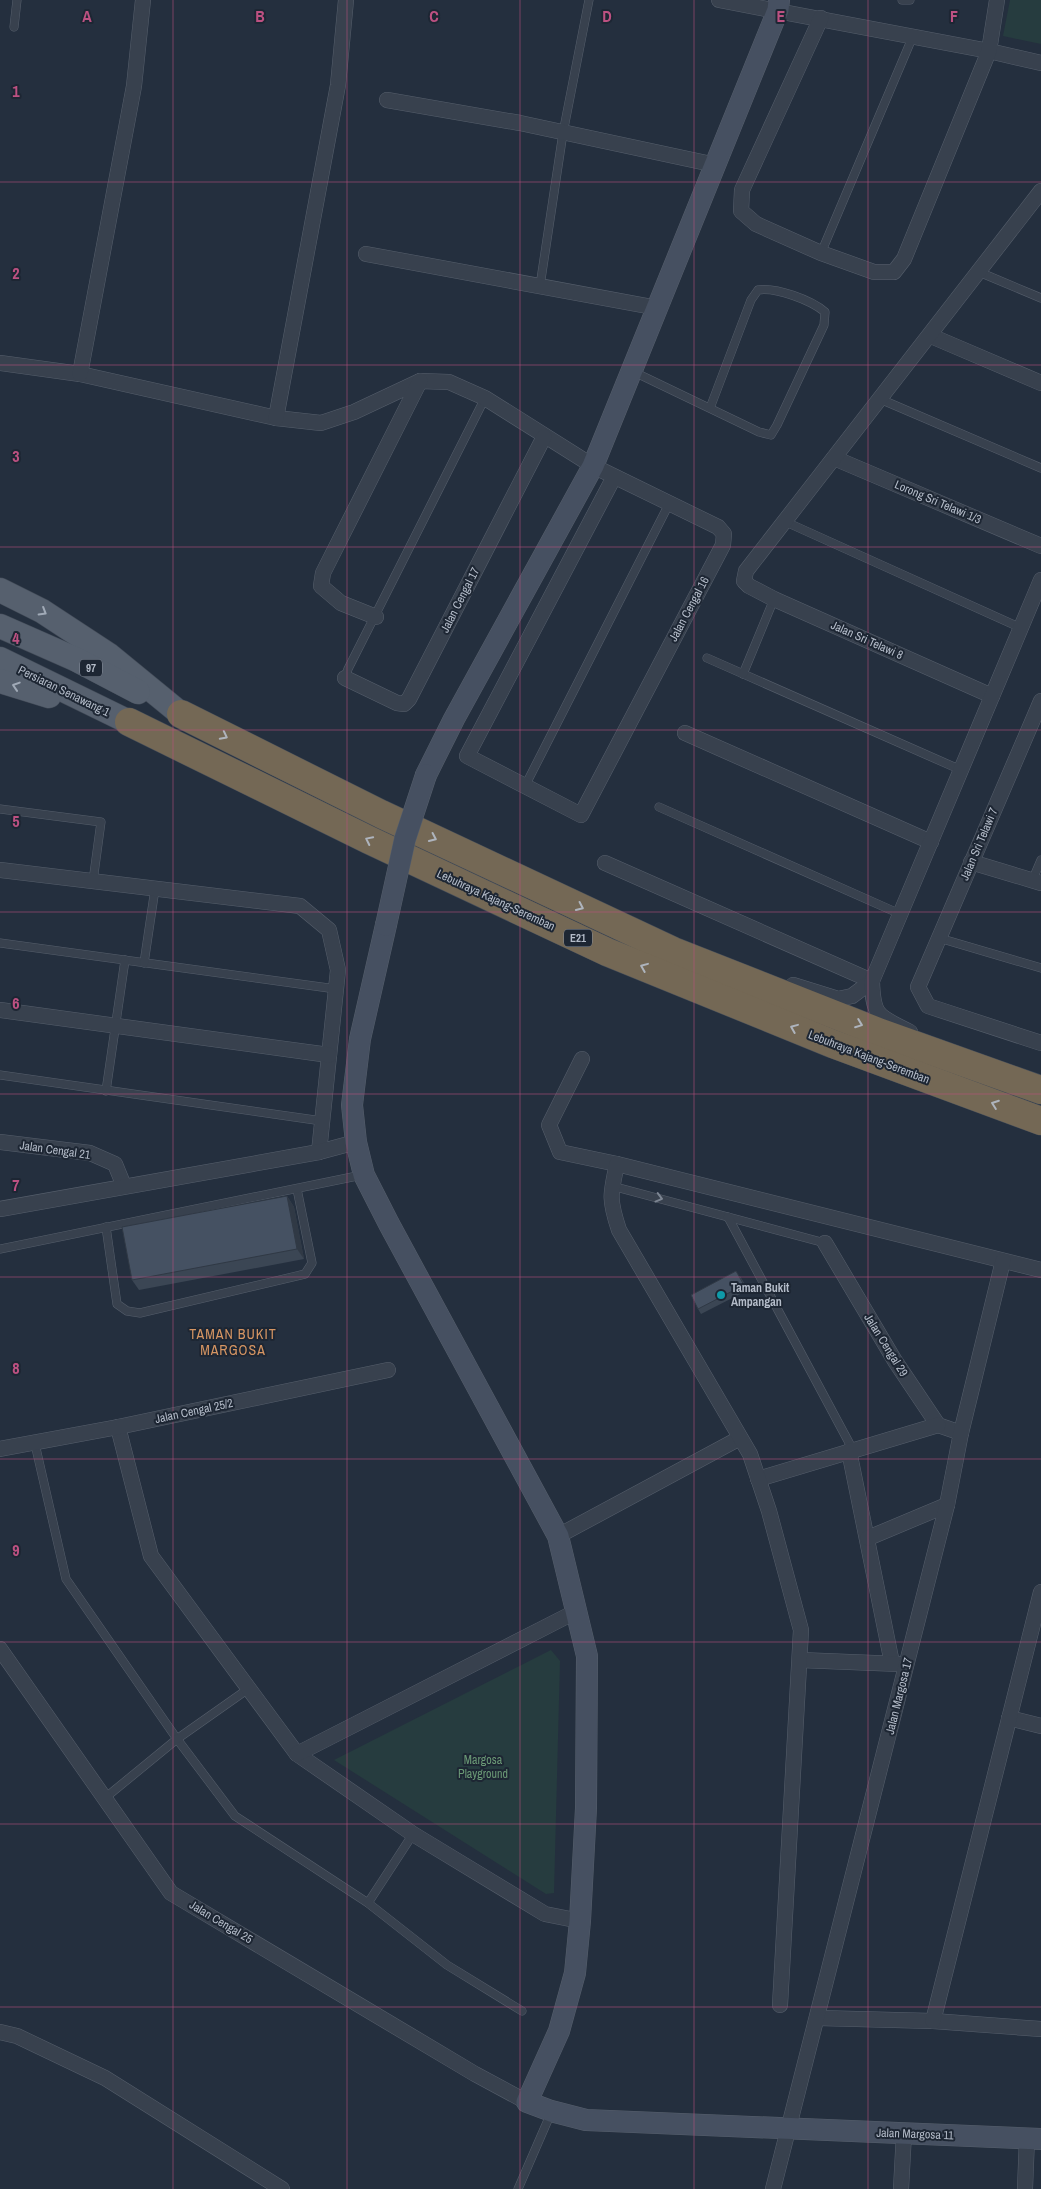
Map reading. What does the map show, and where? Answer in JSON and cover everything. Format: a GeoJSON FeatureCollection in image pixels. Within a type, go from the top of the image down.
{"type":"FeatureCollection","features":[{"type":"Feature","properties":{"kind":"highway","name":"E21"},"geometry":{"type":"LineString","coordinates":[[181,714],[381,814],[673,951],[881,1033],[1041,1090]]}},
{"type":"Feature","properties":{"kind":"highway","name":"Lebuhraya Kajang-Seremban"},"geometry":{"type":"LineString","coordinates":[[129,722],[369,840],[607,952],[834,1044],[1041,1121]]}},
{"type":"Feature","properties":{"kind":"main road"},"geometry":{"type":"LineString","coordinates":[[0,590],[42,611],[109,655],[181,714]]}},
{"type":"Feature","properties":{"kind":"main road","name":"97"},"geometry":{"type":"LineString","coordinates":[[0,626],[75,659],[181,714]]}},
{"type":"Feature","properties":{"kind":"main road","name":"Persiaran Senawang 1"},"geometry":{"type":"LineString","coordinates":[[0,659],[129,722]]}},
{"type":"Feature","properties":{"kind":"main road"},"geometry":{"type":"LineString","coordinates":[[0,681],[129,722]]}},
{"type":"Feature","properties":{"kind":"street"},"geometry":{"type":"LineString","coordinates":[[80,374],[134,86],[143,0]]}},
{"type":"Feature","properties":{"kind":"street"},"geometry":{"type":"LineString","coordinates":[[276,418],[338,85],[346,0]]}},
{"type":"Feature","properties":{"kind":"street"},"geometry":{"type":"LineString","coordinates":[[719,0],[779,5],[821,18],[990,51],[1041,64]]}},
{"type":"Feature","properties":{"kind":"street"},"geometry":{"type":"LineString","coordinates":[[821,18],[742,190],[741,211],[756,224],[821,252],[874,272],[894,272],[904,259],[990,51],[997,0]]}},
{"type":"Feature","properties":{"kind":"street"},"geometry":{"type":"LineString","coordinates":[[527,2102],[558,2031],[575,1973],[580,1921],[586,1808],[587,1656],[578,1611],[558,1536],[364,1175],[356,1142],[352,1105],[360,1039],[405,839],[426,775],[454,719],[593,466],[779,5]]}},
{"type":"Feature","properties":{"kind":"street"},"geometry":{"type":"LineString","coordinates":[[387,100],[520,123],[716,165]]}},
{"type":"Feature","properties":{"kind":"street"},"geometry":{"type":"LineString","coordinates":[[786,522],[979,272],[1036,209],[1041,191]]}},
{"type":"Feature","properties":{"kind":"street"},"geometry":{"type":"LineString","coordinates":[[366,254],[658,308]]}},
{"type":"Feature","properties":{"kind":"street"},"geometry":{"type":"LineString","coordinates":[[931,336],[1041,383]]}},
{"type":"Feature","properties":{"kind":"street"},"geometry":{"type":"LineString","coordinates":[[0,363],[80,374],[276,418],[321,423],[354,412],[420,381]]}},
{"type":"Feature","properties":{"kind":"street"},"geometry":{"type":"LineString","coordinates":[[376,617],[341,602],[322,586],[323,573],[420,381]]}},
{"type":"Feature","properties":{"kind":"street","name":"Jalan Cengal 16"},"geometry":{"type":"LineString","coordinates":[[420,381],[449,382],[486,398],[544,437],[593,466],[718,527],[724,534],[722,545],[581,815],[524,786]]}},
{"type":"Feature","properties":{"kind":"street","name":"Jalan Cengal 17"},"geometry":{"type":"LineString","coordinates":[[345,678],[397,703],[404,704],[409,699],[544,437]]}},
{"type":"Feature","properties":{"kind":"street","name":"Lorong Sri Telawi 1/3"},"geometry":{"type":"LineString","coordinates":[[834,458],[1041,546]]}},
{"type":"Feature","properties":{"kind":"street"},"geometry":{"type":"LineString","coordinates":[[524,786],[467,756],[614,477]]}},
{"type":"Feature","properties":{"kind":"street","name":"Jalan Sri Telawi 8"},"geometry":{"type":"LineString","coordinates":[[786,522],[746,571],[744,581],[748,586],[992,696]]}},
{"type":"Feature","properties":{"kind":"street"},"geometry":{"type":"LineString","coordinates":[[984,1070],[882,1017],[873,1005],[872,981],[1041,580]]}},
{"type":"Feature","properties":{"kind":"street","name":"Jalan Sri Telawi 7"},"geometry":{"type":"LineString","coordinates":[[1039,709],[918,987],[928,1006],[1041,1042]]}},
{"type":"Feature","properties":{"kind":"street"},"geometry":{"type":"LineString","coordinates":[[685,733],[930,842]]}},
{"type":"Feature","properties":{"kind":"street"},"geometry":{"type":"LineString","coordinates":[[972,862],[1037,882]]}},
{"type":"Feature","properties":{"kind":"street"},"geometry":{"type":"LineString","coordinates":[[605,863],[872,981]]}},
{"type":"Feature","properties":{"kind":"street"},"geometry":{"type":"LineString","coordinates":[[0,870],[300,906],[329,930],[338,970],[318,1152]]}},
{"type":"Feature","properties":{"kind":"street"},"geometry":{"type":"LineString","coordinates":[[673,951],[838,999],[852,996],[872,981]]}},
{"type":"Feature","properties":{"kind":"street"},"geometry":{"type":"LineString","coordinates":[[0,1010],[329,1055]]}},
{"type":"Feature","properties":{"kind":"street"},"geometry":{"type":"LineString","coordinates":[[582,1059],[549,1125],[560,1152],[617,1164],[1041,1270]]}},
{"type":"Feature","properties":{"kind":"street","name":"Jalan Cengal 21"},"geometry":{"type":"LineString","coordinates":[[0,1142],[90,1153],[115,1164],[124,1186]]}},
{"type":"Feature","properties":{"kind":"street"},"geometry":{"type":"LineString","coordinates":[[0,1209],[318,1152],[356,1142]]}},
{"type":"Feature","properties":{"kind":"street"},"geometry":{"type":"LineString","coordinates":[[617,1164],[610,1205],[619,1230],[750,1454],[770,1511],[802,1630],[780,2005]]}},
{"type":"Feature","properties":{"kind":"street","name":"Jalan Cengal 29"},"geometry":{"type":"LineString","coordinates":[[825,1243],[895,1361],[938,1425]]}},
{"type":"Feature","properties":{"kind":"street","name":"Jalan Margosa 17"},"geometry":{"type":"LineString","coordinates":[[773,2189],[790,2129],[947,1506],[961,1433],[1003,1261]]}},
{"type":"Feature","properties":{"kind":"street","name":"Jalan Cengal 25/2"},"geometry":{"type":"LineString","coordinates":[[0,1449],[35,1444],[388,1370]]}},
{"type":"Feature","properties":{"kind":"street"},"geometry":{"type":"LineString","coordinates":[[758,1479],[938,1425],[961,1433]]}},
{"type":"Feature","properties":{"kind":"street"},"geometry":{"type":"LineString","coordinates":[[118,1427],[151,1556],[297,1754],[413,1834],[545,1914],[580,1921]]}},
{"type":"Feature","properties":{"kind":"street"},"geometry":{"type":"LineString","coordinates":[[558,1536],[740,1438]]}},
{"type":"Feature","properties":{"kind":"street"},"geometry":{"type":"LineString","coordinates":[[800,1660],[896,1663],[851,1451]]}},
{"type":"Feature","properties":{"kind":"street"},"geometry":{"type":"LineString","coordinates":[[868,1538],[947,1506]]}},
{"type":"Feature","properties":{"kind":"street"},"geometry":{"type":"LineString","coordinates":[[934,2020],[1041,1595]]}},
{"type":"Feature","properties":{"kind":"street"},"geometry":{"type":"LineString","coordinates":[[297,1754],[578,1611]]}},
{"type":"Feature","properties":{"kind":"street","name":"Jalan Cengal 25"},"geometry":{"type":"LineString","coordinates":[[0,1650],[171,1893],[475,2074],[527,2102]]}},
{"type":"Feature","properties":{"kind":"street"},"geometry":{"type":"LineString","coordinates":[[1009,1718],[1041,1726]]}},
{"type":"Feature","properties":{"kind":"street"},"geometry":{"type":"LineString","coordinates":[[818,2018],[934,2020],[1041,2028]]}},
{"type":"Feature","properties":{"kind":"street"},"geometry":{"type":"LineString","coordinates":[[0,2032],[17,2036],[105,2078],[282,2189]]}},
{"type":"Feature","properties":{"kind":"street","name":"Jalan Margosa 11"},"geometry":{"type":"LineString","coordinates":[[527,2102],[551,2111],[586,2120],[1034,2138]]}},
{"type":"Feature","properties":{"kind":"street"},"geometry":{"type":"LineString","coordinates":[[901,2189],[904,2134]]}},
{"type":"Feature","properties":{"kind":"street"},"geometry":{"type":"LineString","coordinates":[[1024,2189],[1034,2138]]}},
{"type":"Feature","properties":{"kind":"lane"},"geometry":{"type":"LineString","coordinates":[[14,27],[17,0]]}},
{"type":"Feature","properties":{"kind":"lane"},"geometry":{"type":"LineString","coordinates":[[540,286],[564,133],[589,0]]}},
{"type":"Feature","properties":{"kind":"lane"},"geometry":{"type":"LineString","coordinates":[[902,0],[910,0]]}},
{"type":"Feature","properties":{"kind":"lane"},"geometry":{"type":"LineString","coordinates":[[821,252],[913,36]]}},
{"type":"Feature","properties":{"kind":"lane"},"geometry":{"type":"LineString","coordinates":[[979,272],[1041,298]]}},
{"type":"Feature","properties":{"kind":"lane"},"geometry":{"type":"LineString","coordinates":[[632,371],[759,432],[770,435],[777,425],[824,325],[826,312],[816,304],[768,288],[758,290],[751,300],[710,408]]}},
{"type":"Feature","properties":{"kind":"lane"},"geometry":{"type":"LineString","coordinates":[[345,678],[486,398]]}},
{"type":"Feature","properties":{"kind":"lane"},"geometry":{"type":"LineString","coordinates":[[880,399],[1041,468]]}},
{"type":"Feature","properties":{"kind":"lane"},"geometry":{"type":"LineString","coordinates":[[524,786],[669,504]]}},
{"type":"Feature","properties":{"kind":"lane"},"geometry":{"type":"LineString","coordinates":[[786,522],[1021,628]]}},
{"type":"Feature","properties":{"kind":"lane"},"geometry":{"type":"LineString","coordinates":[[743,674],[774,599]]}},
{"type":"Feature","properties":{"kind":"lane"},"geometry":{"type":"LineString","coordinates":[[707,658],[961,770]]}},
{"type":"Feature","properties":{"kind":"lane"},"geometry":{"type":"LineString","coordinates":[[659,807],[900,914]]}},
{"type":"Feature","properties":{"kind":"lane"},"geometry":{"type":"LineString","coordinates":[[0,808],[101,822],[92,881]]}},
{"type":"Feature","properties":{"kind":"lane"},"geometry":{"type":"LineString","coordinates":[[1037,882],[1041,860]]}},
{"type":"Feature","properties":{"kind":"lane"},"geometry":{"type":"LineString","coordinates":[[144,963],[155,889]]}},
{"type":"Feature","properties":{"kind":"lane"},"geometry":{"type":"LineString","coordinates":[[939,938],[1041,968]]}},
{"type":"Feature","properties":{"kind":"lane"},"geometry":{"type":"LineString","coordinates":[[0,943],[336,990]]}},
{"type":"Feature","properties":{"kind":"lane"},"geometry":{"type":"LineString","coordinates":[[106,1091],[124,960]]}},
{"type":"Feature","properties":{"kind":"lane"},"geometry":{"type":"LineString","coordinates":[[0,1076],[322,1121]]}},
{"type":"Feature","properties":{"kind":"lane"},"geometry":{"type":"LineString","coordinates":[[0,1250],[364,1175]]}},
{"type":"Feature","properties":{"kind":"lane"},"geometry":{"type":"LineString","coordinates":[[612,1186],[825,1243]]}},
{"type":"Feature","properties":{"kind":"lane"},"geometry":{"type":"LineString","coordinates":[[106,1227],[117,1304],[127,1311],[140,1313],[305,1274],[312,1263],[297,1189]]}},
{"type":"Feature","properties":{"kind":"lane"},"geometry":{"type":"LineString","coordinates":[[728,1217],[851,1451]]}},
{"type":"Feature","properties":{"kind":"lane"},"geometry":{"type":"LineString","coordinates":[[35,1444],[66,1579],[177,1739],[236,1816],[368,1903],[447,1965],[522,2011]]}},
{"type":"Feature","properties":{"kind":"lane"},"geometry":{"type":"LineString","coordinates":[[105,1798],[177,1739],[248,1688]]}},
{"type":"Feature","properties":{"kind":"lane"},"geometry":{"type":"LineString","coordinates":[[368,1903],[413,1834]]}},
{"type":"Feature","properties":{"kind":"lane"},"geometry":{"type":"LineString","coordinates":[[518,2189],[551,2111]]}},
{"type":"Feature","properties":{"kind":"green space"},"geometry":{"type":"Polygon","coordinates":[[[1010,0],[1041,0],[1041,44],[1003,36],[1010,0]]]}},
{"type":"Feature","properties":{"kind":"green space","name":"Margosa Playground"},"geometry":{"type":"Polygon","coordinates":[[[551,1650],[560,1661],[554,1893],[546,1894],[334,1760],[551,1650]]]}},
{"type":"Feature","properties":{"kind":"building"},"geometry":{"type":"Polygon","coordinates":[[[287,1196],[297,1249],[132,1280],[122,1227],[287,1196]]]}},
{"type":"Feature","properties":{"kind":"building"},"geometry":{"type":"Polygon","coordinates":[[[736,1271],[744,1285],[698,1309],[691,1295],[736,1271]]]}},
{"type":"Feature","properties":{"kind":"place","name":"Taman Bukit Ampangan"},"geometry":{"type":"Point","coordinates":[721,1295]}},
{"type":"Feature","properties":{"kind":"district","name":"TAMAN BUKIT MARGOSA"},"geometry":{"type":"Point","coordinates":[233,1342]}}]}
